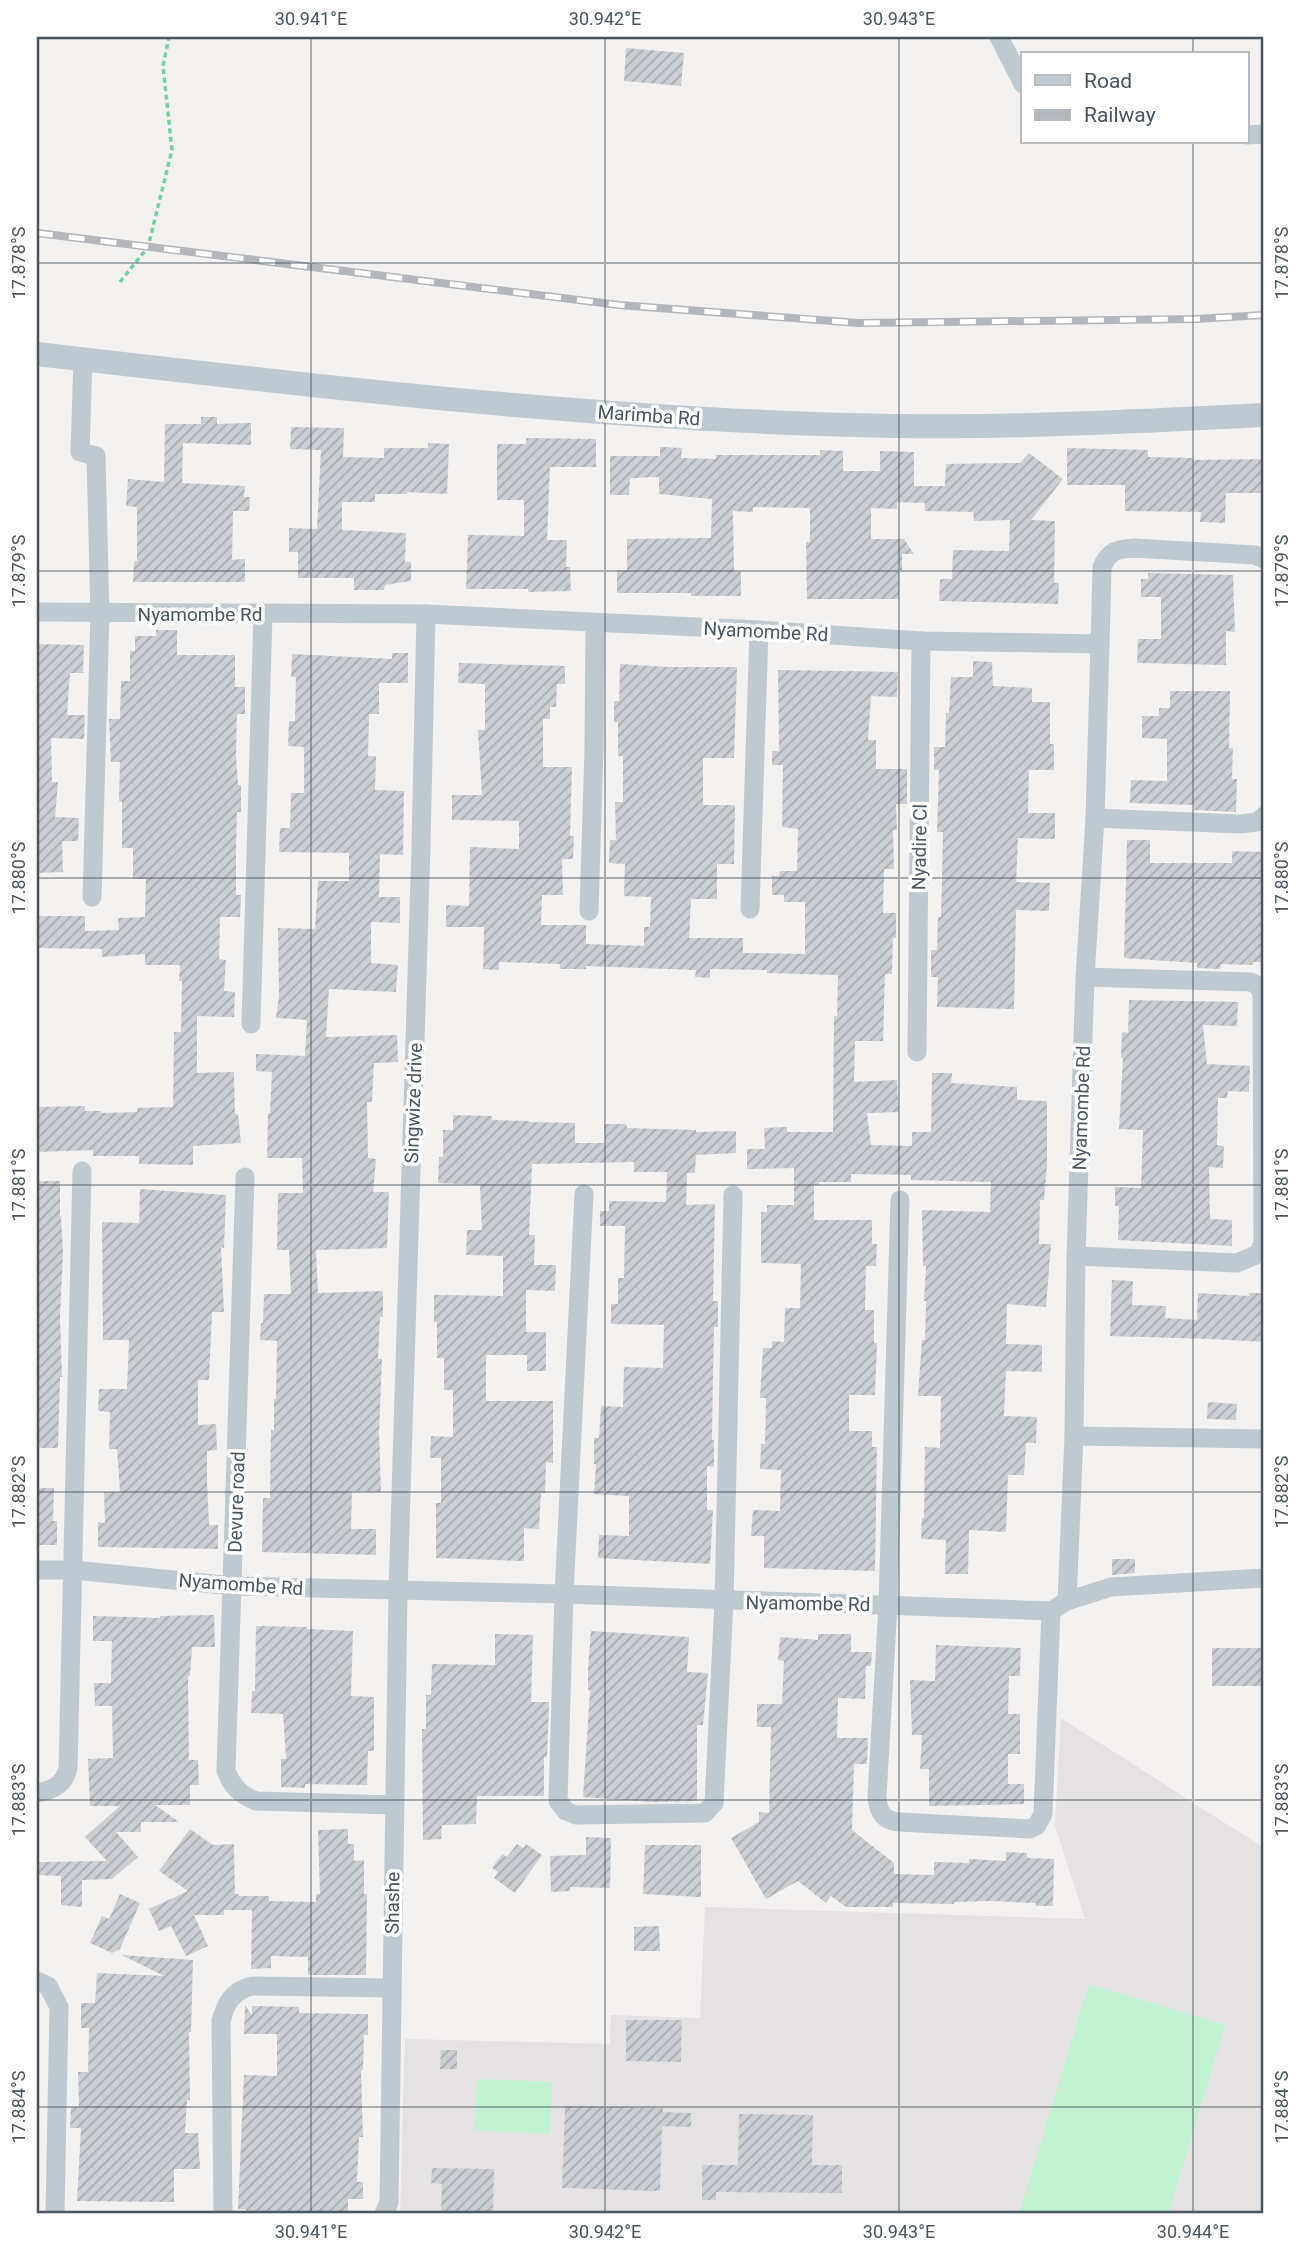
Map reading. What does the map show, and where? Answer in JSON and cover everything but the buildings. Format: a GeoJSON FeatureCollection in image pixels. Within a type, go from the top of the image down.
{"type":"FeatureCollection","features":[{"type":"Feature","properties":{"kind":"street"},"geometry":{"type":"LineString","coordinates":[[999,37],[1021,80]]}},
{"type":"Feature","properties":{"kind":"street","name":"Marimba Rd"},"geometry":{"type":"LineString","coordinates":[[37,354],[419,397],[669,417],[894,426],[1110,422],[1264,415]]}},
{"type":"Feature","properties":{"kind":"street"},"geometry":{"type":"LineString","coordinates":[[83,359],[80,452],[96,456],[100,614],[92,897]]}},
{"type":"Feature","properties":{"kind":"street"},"geometry":{"type":"LineString","coordinates":[[1100,644],[1102,567],[1107,556],[1117,549],[1255,555],[1264,559]]}},
{"type":"Feature","properties":{"kind":"street","name":"Nyamombe Rd"},"geometry":{"type":"LineString","coordinates":[[37,612],[426,614],[759,630],[921,641],[1100,644],[1095,818],[1085,976],[1076,1256],[1074,1436],[1059,1606],[888,1605],[233,1586],[74,1570],[37,1570]]}},
{"type":"Feature","properties":{"kind":"street"},"geometry":{"type":"LineString","coordinates":[[251,1024],[263,614]]}},
{"type":"Feature","properties":{"kind":"street","name":"Singwize drive"},"geometry":{"type":"LineString","coordinates":[[398,1591],[426,614]]}},
{"type":"Feature","properties":{"kind":"street"},"geometry":{"type":"LineString","coordinates":[[589,911],[595,623]]}},
{"type":"Feature","properties":{"kind":"street"},"geometry":{"type":"LineString","coordinates":[[750,909],[759,630]]}},
{"type":"Feature","properties":{"kind":"street","name":"Nyadire Cl"},"geometry":{"type":"LineString","coordinates":[[917,1052],[921,641]]}},
{"type":"Feature","properties":{"kind":"street"},"geometry":{"type":"LineString","coordinates":[[1095,818],[1240,824],[1256,822],[1264,816]]}},
{"type":"Feature","properties":{"kind":"street"},"geometry":{"type":"LineString","coordinates":[[1076,1256],[1237,1263],[1258,1254],[1263,1244],[1262,996],[1259,987],[1251,982],[1085,976]]}},
{"type":"Feature","properties":{"kind":"street"},"geometry":{"type":"LineString","coordinates":[[37,1793],[58,1787],[66,1779],[68,1768],[82,1171]]}},
{"type":"Feature","properties":{"kind":"street","name":"Devure road"},"geometry":{"type":"LineString","coordinates":[[245,1177],[226,1771],[233,1787],[242,1796],[256,1801],[393,1805]]}},
{"type":"Feature","properties":{"kind":"street"},"geometry":{"type":"LineString","coordinates":[[584,1194],[564,1594],[558,1801],[566,1811],[576,1815],[705,1813],[714,1803],[724,1601],[733,1195]]}},
{"type":"Feature","properties":{"kind":"street"},"geometry":{"type":"LineString","coordinates":[[900,1200],[888,1605],[877,1796],[883,1817],[899,1822],[1030,1829],[1037,1825],[1043,1814],[1059,1606],[1111,1587],[1264,1578]]}},
{"type":"Feature","properties":{"kind":"street"},"geometry":{"type":"LineString","coordinates":[[1074,1436],[1264,1439]]}},
{"type":"Feature","properties":{"kind":"street","name":"Shashe"},"geometry":{"type":"LineString","coordinates":[[384,2214],[389,2202],[398,1591]]}},
{"type":"Feature","properties":{"kind":"street"},"geometry":{"type":"LineString","coordinates":[[37,1981],[48,1986],[59,2007],[55,2214]]}},
{"type":"Feature","properties":{"kind":"street"},"geometry":{"type":"LineString","coordinates":[[223,2214],[221,2021],[228,2001],[242,1989],[252,1986],[391,1988]]}},
{"type":"Feature","properties":{"kind":"path"},"geometry":{"type":"LineString","coordinates":[[120,282],[148,247],[172,150],[163,66],[169,37]]}},
{"type":"Feature","properties":{"kind":"shaded area"},"geometry":{"type":"Polygon","coordinates":[[[1061,1718],[1264,1848],[1264,2214],[400,2214],[405,2039],[610,2044],[611,2015],[700,2018],[705,1907],[1085,1919],[1055,1826],[1061,1718]]]}},
{"type":"Feature","properties":{"kind":"green space"},"geometry":{"type":"Polygon","coordinates":[[[1089,1984],[1225,2025],[1168,2214],[1019,2214],[1089,1984]]]}},
{"type":"Feature","properties":{"kind":"green space"},"geometry":{"type":"Polygon","coordinates":[[[477,2079],[552,2082],[550,2134],[475,2130],[477,2079]]]}},
{"type":"Feature","properties":{"kind":"railway"},"geometry":{"type":"LineString","coordinates":[[37,233],[619,305],[859,323],[1196,319],[1264,315]]}}]}
